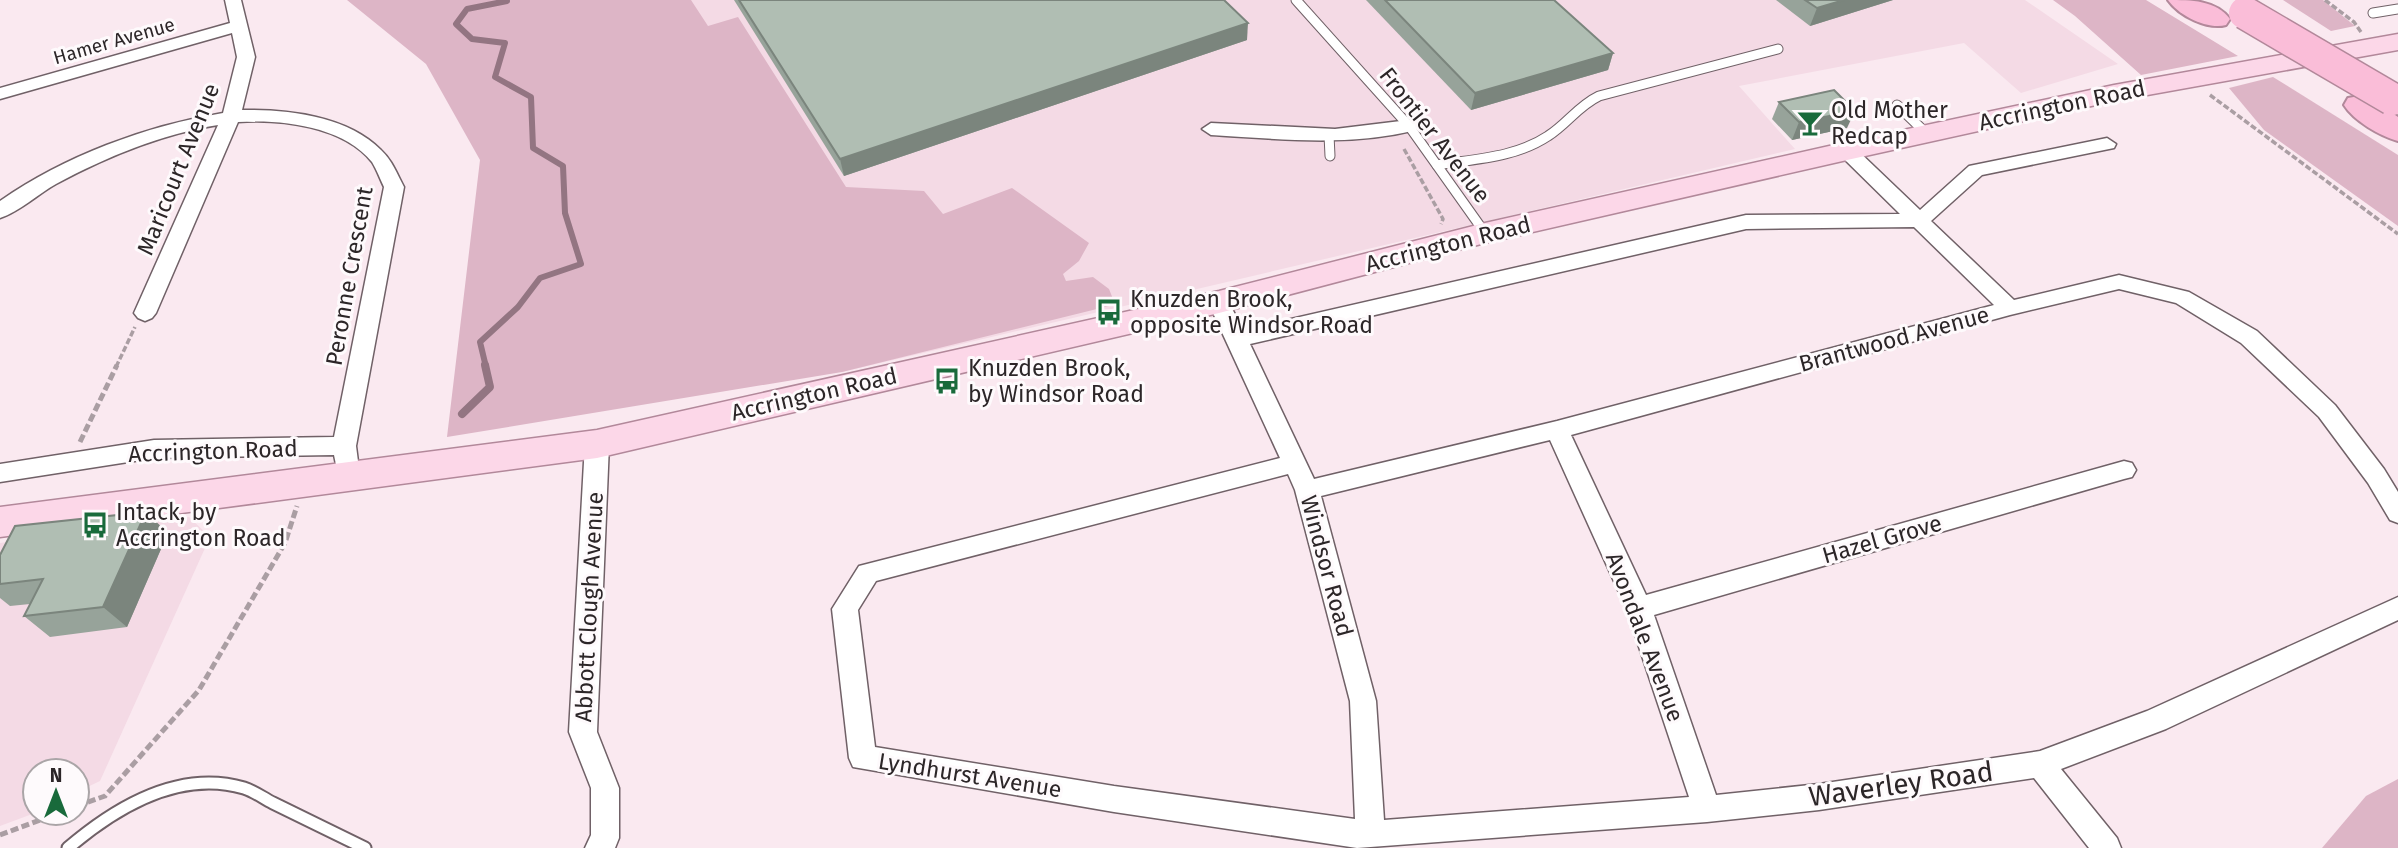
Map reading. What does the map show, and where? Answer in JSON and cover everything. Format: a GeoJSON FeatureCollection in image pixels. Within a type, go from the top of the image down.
{"type":"FeatureCollection","features":[{"type":"Feature","properties":{"kind":"highway"},"geometry":{"type":"LineString","coordinates":[[2182,0],[2241,8],[2396,97]]}},
{"type":"Feature","properties":{"kind":"highway"},"geometry":{"type":"LineString","coordinates":[[2241,8],[2359,104],[2398,131]]}},
{"type":"Feature","properties":{"kind":"main road","name":"Accrington Road"},"geometry":{"type":"LineString","coordinates":[[13,523],[306,481],[346,462],[597,444],[1219,302],[1485,233],[1847,151],[2115,93],[2398,42]]}},
{"type":"Feature","properties":{"kind":"street","name":"Maricourt Avenue"},"geometry":{"type":"LineString","coordinates":[[145,313],[231,117],[246,57],[233,0]]}},
{"type":"Feature","properties":{"kind":"street","name":"Hamer Avenue"},"geometry":{"type":"LineString","coordinates":[[0,94],[239,26]]}},
{"type":"Feature","properties":{"kind":"street","name":"Peronne Crescent"},"geometry":{"type":"LineString","coordinates":[[0,211],[64,172],[142,139],[231,117],[298,118],[339,131],[362,143],[382,162],[394,187],[346,462]]}},
{"type":"Feature","properties":{"kind":"street"},"geometry":{"type":"LineString","coordinates":[[1211,129],[1329,135],[1367,133],[1409,126]]}},
{"type":"Feature","properties":{"kind":"street"},"geometry":{"type":"LineString","coordinates":[[1238,339],[1746,222],[1920,220],[1976,170],[2107,144]]}},
{"type":"Feature","properties":{"kind":"street"},"geometry":{"type":"LineString","coordinates":[[1847,151],[2010,308]]}},
{"type":"Feature","properties":{"kind":"street","name":"Brantwood Avenue"},"geometry":{"type":"LineString","coordinates":[[1307,490],[1557,430],[2010,308],[2119,282],[2182,298],[2249,337],[2327,411],[2376,476],[2398,513]]}},
{"type":"Feature","properties":{"kind":"street","name":"Windsor Road"},"geometry":{"type":"LineString","coordinates":[[1219,302],[1307,490],[1363,701],[1372,841]]}},
{"type":"Feature","properties":{"kind":"street","name":"Avondale Avenue"},"geometry":{"type":"LineString","coordinates":[[1557,430],[1639,608],[1707,809]]}},
{"type":"Feature","properties":{"kind":"street","name":"Abbott Clough Avenue"},"geometry":{"type":"LineString","coordinates":[[597,444],[583,732],[605,788],[605,838],[599,848]]}},
{"type":"Feature","properties":{"kind":"street","name":"Accrington Road"},"geometry":{"type":"LineString","coordinates":[[0,473],[154,449],[346,462]]}},
{"type":"Feature","properties":{"kind":"street","name":"Lyndhurst Avenue"},"geometry":{"type":"LineString","coordinates":[[1295,463],[868,573],[845,609],[863,758],[1372,841]]}},
{"type":"Feature","properties":{"kind":"street","name":"Hazel Grove"},"geometry":{"type":"LineString","coordinates":[[1639,608],[2124,470]]}},
{"type":"Feature","properties":{"kind":"street","name":"Waverley Road"},"geometry":{"type":"LineString","coordinates":[[1372,841],[1819,797],[2040,764],[2156,720],[2398,608]]}},
{"type":"Feature","properties":{"kind":"street"},"geometry":{"type":"LineString","coordinates":[[2040,764],[2107,848]]}},
{"type":"Feature","properties":{"kind":"lane","name":"Frontier Avenue"},"geometry":{"type":"LineString","coordinates":[[1296,0],[1409,126],[1485,233]]}},
{"type":"Feature","properties":{"kind":"lane"},"geometry":{"type":"LineString","coordinates":[[2373,13],[2398,9]]}},
{"type":"Feature","properties":{"kind":"lane"},"geometry":{"type":"LineString","coordinates":[[1437,165],[1520,149],[1548,136],[1582,103],[1599,96],[1777,49]]}},
{"type":"Feature","properties":{"kind":"lane"},"geometry":{"type":"LineString","coordinates":[[1897,105],[1927,134]]}},
{"type":"Feature","properties":{"kind":"lane"},"geometry":{"type":"LineString","coordinates":[[1329,135],[1330,156]]}},
{"type":"Feature","properties":{"kind":"lane"},"geometry":{"type":"LineString","coordinates":[[68,848],[110,814],[148,795],[191,784],[218,784],[246,789],[365,848]]}},
{"type":"Feature","properties":{"kind":"path"},"geometry":{"type":"LineString","coordinates":[[2326,0],[2354,22],[2361,32]]}},
{"type":"Feature","properties":{"kind":"path"},"geometry":{"type":"LineString","coordinates":[[2190,80],[2398,234]]}},
{"type":"Feature","properties":{"kind":"path"},"geometry":{"type":"LineString","coordinates":[[70,462],[139,317],[145,313]]}},
{"type":"Feature","properties":{"kind":"path"},"geometry":{"type":"LineString","coordinates":[[91,801],[105,796],[199,691],[285,543],[306,481]]}},
{"type":"Feature","properties":{"kind":"path"},"geometry":{"type":"LineString","coordinates":[[0,835],[21,827]]}},
{"type":"Feature","properties":{"kind":"shaded area"},"geometry":{"type":"Polygon","coordinates":[[[347,0],[691,0],[708,26],[738,17],[846,187],[924,191],[943,214],[1012,188],[1089,243],[1079,261],[1063,274],[1066,281],[1093,277],[1109,289],[1113,299],[1109,306],[842,372],[447,437],[480,160],[426,64],[347,0]]]}},
{"type":"Feature","properties":{"kind":"shaded area"},"geometry":{"type":"Polygon","coordinates":[[[566,0],[2025,0],[2118,64],[2021,93],[1964,43],[1739,86],[1795,149],[842,372],[566,0]]]}},
{"type":"Feature","properties":{"kind":"shaded area"},"geometry":{"type":"Polygon","coordinates":[[[2053,0],[2146,0],[2238,56],[2141,75],[2053,0]]]}},
{"type":"Feature","properties":{"kind":"shaded area"},"geometry":{"type":"Polygon","coordinates":[[[2283,0],[2323,0],[2355,26],[2331,31],[2283,0]]]}},
{"type":"Feature","properties":{"kind":"shaded area"},"geometry":{"type":"Polygon","coordinates":[[[2273,77],[2398,155],[2398,226],[2264,130],[2229,88],[2273,77]]]}},
{"type":"Feature","properties":{"kind":"shaded area"},"geometry":{"type":"Polygon","coordinates":[[[189,517],[210,537],[100,781],[91,785],[91,757],[21,757],[21,818],[0,826],[0,543],[189,517]]]}},
{"type":"Feature","properties":{"kind":"shaded area"},"geometry":{"type":"Polygon","coordinates":[[[2398,779],[2398,848],[2322,848],[2366,796],[2398,779]]]}},
{"type":"Feature","properties":{"kind":"building"},"geometry":{"type":"Polygon","coordinates":[[[739,0],[1224,0],[1248,23],[840,159],[739,0]]]}},
{"type":"Feature","properties":{"kind":"building"},"geometry":{"type":"Polygon","coordinates":[[[1385,0],[1554,0],[1613,53],[1475,93],[1385,0]]]}},
{"type":"Feature","properties":{"kind":"building"},"geometry":{"type":"Polygon","coordinates":[[[1805,0],[1844,0],[1817,8],[1805,0]]]}},
{"type":"Feature","properties":{"kind":"building"},"geometry":{"type":"Polygon","coordinates":[[[1834,90],[1855,111],[1799,122],[1779,102],[1834,90]]]}},
{"type":"Feature","properties":{"kind":"building"},"geometry":{"type":"Polygon","coordinates":[[[146,512],[103,607],[24,616],[43,579],[0,584],[0,555],[15,526],[146,512]]]}},
{"type":"Feature","properties":{"kind":"waterway"},"geometry":{"type":"LineString","coordinates":[[486,367],[480,342],[518,307],[540,278],[581,264],[565,213],[563,166],[533,148],[531,97],[495,77],[505,43],[472,39],[456,24],[467,9],[507,1],[505,0]]}},
{"type":"Feature","properties":{"kind":"waterway"},"geometry":{"type":"LineString","coordinates":[[462,414],[490,387],[485,365]]}},
{"type":"Feature","properties":{"kind":"place","name":"Old Mother Redcap"},"geometry":{"type":"Point","coordinates":[1810,123]}},
{"type":"Feature","properties":{"kind":"place","name":"Knuzden Brook, opposite Windsor Road"},"geometry":{"type":"Point","coordinates":[1109,312]}},
{"type":"Feature","properties":{"kind":"place","name":"Knuzden Brook, by Windsor Road"},"geometry":{"type":"Point","coordinates":[947,381]}},
{"type":"Feature","properties":{"kind":"place","name":"Intack, by Accrington Road"},"geometry":{"type":"Point","coordinates":[95,525]}}]}
